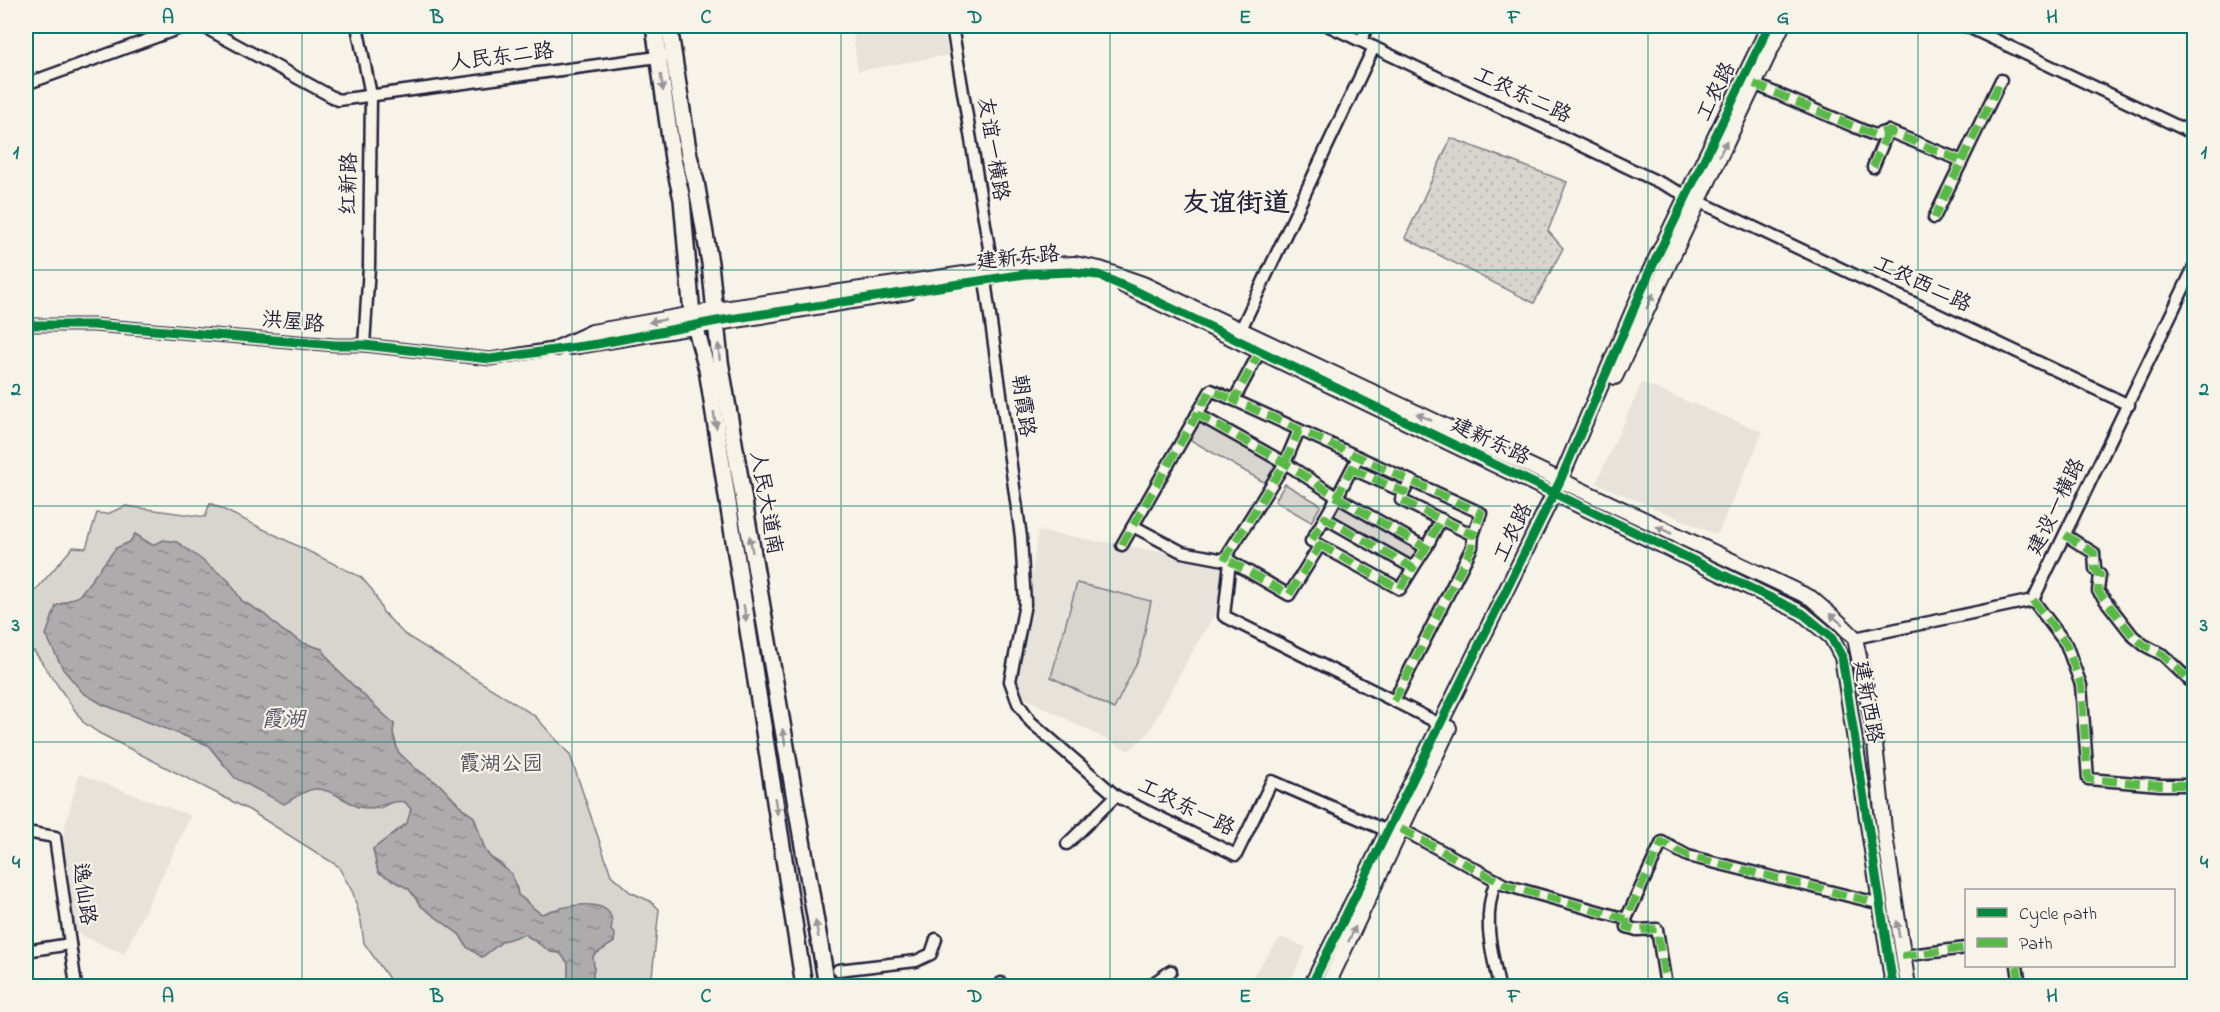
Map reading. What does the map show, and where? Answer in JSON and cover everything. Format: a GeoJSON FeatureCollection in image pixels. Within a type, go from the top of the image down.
{"type":"FeatureCollection","features":[{"type":"Feature","properties":{"kind":"main road","name":"人民大道南"},"geometry":{"type":"LineString","coordinates":[[654,26],[673,159],[682,199],[694,321],[709,380],[804,987]]}},
{"type":"Feature","properties":{"kind":"main road","name":"人民大道南"},"geometry":{"type":"LineString","coordinates":[[669,26],[689,156],[696,182],[716,316],[720,361],[827,987]]}},
{"type":"Feature","properties":{"kind":"street"},"geometry":{"type":"LineString","coordinates":[[26,84],[186,26]]}},
{"type":"Feature","properties":{"kind":"street","name":"人民东二路"},"geometry":{"type":"LineString","coordinates":[[202,26],[338,100],[674,54]]}},
{"type":"Feature","properties":{"kind":"street","name":"红新路"},"geometry":{"type":"LineString","coordinates":[[357,26],[371,95],[369,267],[364,345]]}},
{"type":"Feature","properties":{"kind":"street","name":"友谊一横路"},"geometry":{"type":"LineString","coordinates":[[952,26],[990,276]]}},
{"type":"Feature","properties":{"kind":"street","name":"工农东二路"},"geometry":{"type":"LineString","coordinates":[[1329,26],[1693,198]]}},
{"type":"Feature","properties":{"kind":"street"},"geometry":{"type":"LineString","coordinates":[[1361,40],[1368,26]]}},
{"type":"Feature","properties":{"kind":"street","name":"工农路"},"geometry":{"type":"LineString","coordinates":[[1311,987],[1395,832],[1693,198],[1769,26]]}},
{"type":"Feature","properties":{"kind":"street","name":"工农路"},"geometry":{"type":"LineString","coordinates":[[1693,198],[1782,26]]}},
{"type":"Feature","properties":{"kind":"street"},"geometry":{"type":"LineString","coordinates":[[1966,26],[2194,134]]}},
{"type":"Feature","properties":{"kind":"street"},"geometry":{"type":"LineString","coordinates":[[1241,329],[1374,47]]}},
{"type":"Feature","properties":{"kind":"street"},"geometry":{"type":"LineString","coordinates":[[1934,218],[2001,80]]}},
{"type":"Feature","properties":{"kind":"street"},"geometry":{"type":"LineString","coordinates":[[1754,84],[1874,135],[1888,131],[1962,161]]}},
{"type":"Feature","properties":{"kind":"street"},"geometry":{"type":"LineString","coordinates":[[1873,167],[1888,131]]}},
{"type":"Feature","properties":{"kind":"street","name":"工农西二路"},"geometry":{"type":"LineString","coordinates":[[1693,198],[2128,405]]}},
{"type":"Feature","properties":{"kind":"street","name":"建新东路"},"geometry":{"type":"LineString","coordinates":[[990,276],[1023,266],[1075,264],[1100,268],[1143,284],[1241,329],[1556,486]]}},
{"type":"Feature","properties":{"kind":"street","name":"建设一横路"},"geometry":{"type":"LineString","coordinates":[[2033,600],[2194,267]]}},
{"type":"Feature","properties":{"kind":"street","name":"建新东路"},"geometry":{"type":"LineString","coordinates":[[557,348],[592,332],[694,321],[990,276],[1071,272],[1098,276],[1140,293],[1260,351],[1556,486]]}},
{"type":"Feature","properties":{"kind":"street","name":"朝霞路"},"geometry":{"type":"LineString","coordinates":[[990,276],[1021,537],[1025,604],[1010,681],[1018,703],[1031,722],[1116,796]]}},
{"type":"Feature","properties":{"kind":"street","name":"洪屋路"},"geometry":{"type":"LineString","coordinates":[[26,325],[93,325],[335,345],[364,345],[490,359],[557,348]]}},
{"type":"Feature","properties":{"kind":"street"},"geometry":{"type":"LineString","coordinates":[[1234,400],[1260,351]]}},
{"type":"Feature","properties":{"kind":"street"},"geometry":{"type":"LineString","coordinates":[[1122,545],[1211,390],[1481,513],[1473,535],[1472,547],[1394,700]]}},
{"type":"Feature","properties":{"kind":"street"},"geometry":{"type":"LineString","coordinates":[[1197,414],[1285,463],[1337,497],[1426,548]]}},
{"type":"Feature","properties":{"kind":"street"},"geometry":{"type":"LineString","coordinates":[[1299,430],[1285,463],[1227,561],[1224,616],[1440,724]]}},
{"type":"Feature","properties":{"kind":"street"},"geometry":{"type":"LineString","coordinates":[[1358,457],[1311,541],[1400,589],[1441,519]]}},
{"type":"Feature","properties":{"kind":"street"},"geometry":{"type":"LineString","coordinates":[[1352,469],[1404,492]]}},
{"type":"Feature","properties":{"kind":"street"},"geometry":{"type":"LineString","coordinates":[[1411,481],[1401,500],[1473,535]]}},
{"type":"Feature","properties":{"kind":"street","name":"工农路"},"geometry":{"type":"LineString","coordinates":[[1327,987],[1440,724],[1556,486]]}},
{"type":"Feature","properties":{"kind":"street","name":"建新西路"},"geometry":{"type":"LineString","coordinates":[[1556,486],[1810,598],[1855,638],[1873,725],[1902,956],[1908,987]]}},
{"type":"Feature","properties":{"kind":"street","name":"建新西路"},"geometry":{"type":"LineString","coordinates":[[1556,486],[1802,613],[1831,637],[1842,657],[1844,668],[1893,987]]}},
{"type":"Feature","properties":{"kind":"street"},"geometry":{"type":"LineString","coordinates":[[1325,518],[1413,568]]}},
{"type":"Feature","properties":{"kind":"street"},"geometry":{"type":"LineString","coordinates":[[1133,526],[1182,552],[1227,561],[1289,595],[1320,545]]}},
{"type":"Feature","properties":{"kind":"street"},"geometry":{"type":"LineString","coordinates":[[2065,535],[2094,553],[2095,569],[2100,575],[2098,591],[2133,636],[2163,655],[2194,682]]}},
{"type":"Feature","properties":{"kind":"street"},"geometry":{"type":"LineString","coordinates":[[1855,638],[2033,600],[2066,644],[2081,685],[2088,779],[2160,785],[2194,784]]}},
{"type":"Feature","properties":{"kind":"street","name":"工农东一路"},"geometry":{"type":"LineString","coordinates":[[1116,796],[1236,855],[1272,781],[1395,832]]}},
{"type":"Feature","properties":{"kind":"street"},"geometry":{"type":"LineString","coordinates":[[1067,844],[1116,796]]}},
{"type":"Feature","properties":{"kind":"street","name":"逸仙路"},"geometry":{"type":"LineString","coordinates":[[26,832],[55,837],[76,987]]}},
{"type":"Feature","properties":{"kind":"street"},"geometry":{"type":"LineString","coordinates":[[1395,832],[1505,885],[1626,919]]}},
{"type":"Feature","properties":{"kind":"street"},"geometry":{"type":"LineString","coordinates":[[1666,987],[1657,929],[1637,930],[1627,927],[1626,919],[1662,843],[1688,856],[1881,904]]}},
{"type":"Feature","properties":{"kind":"street"},"geometry":{"type":"LineString","coordinates":[[1496,880],[1489,898],[1488,932],[1499,987]]}},
{"type":"Feature","properties":{"kind":"street"},"geometry":{"type":"LineString","coordinates":[[838,970],[916,960],[931,954],[936,939]]}},
{"type":"Feature","properties":{"kind":"street"},"geometry":{"type":"LineString","coordinates":[[26,951],[70,944]]}},
{"type":"Feature","properties":{"kind":"street"},"geometry":{"type":"LineString","coordinates":[[1902,956],[1965,948]]}},
{"type":"Feature","properties":{"kind":"street"},"geometry":{"type":"LineString","coordinates":[[2017,967],[2020,987]]}},
{"type":"Feature","properties":{"kind":"street"},"geometry":{"type":"LineString","coordinates":[[1149,987],[1171,970]]}},
{"type":"Feature","properties":{"kind":"shaded area"},"geometry":{"type":"Polygon","coordinates":[[[852,26],[942,26],[948,55],[858,71],[852,26]]]}},
{"type":"Feature","properties":{"kind":"shaded area"},"geometry":{"type":"Polygon","coordinates":[[[1642,383],[1763,432],[1717,535],[1596,483],[1642,383]]]}},
{"type":"Feature","properties":{"kind":"shaded area"},"geometry":{"type":"Polygon","coordinates":[[[1038,531],[1227,563],[1221,605],[1196,645],[1148,733],[1129,751],[1015,693],[1038,531]]]}},
{"type":"Feature","properties":{"kind":"shaded area"},"geometry":{"type":"Polygon","coordinates":[[[79,774],[191,816],[124,954],[72,931],[63,834],[79,774]]]}},
{"type":"Feature","properties":{"kind":"shaded area"},"geometry":{"type":"Polygon","coordinates":[[[1281,937],[1306,947],[1288,986],[1245,986],[1281,937]]]}},
{"type":"Feature","properties":{"kind":"green space"},"geometry":{"type":"Polygon","coordinates":[[[1451,138],[1567,182],[1548,231],[1563,248],[1534,303],[1405,238],[1451,138]]]}},
{"type":"Feature","properties":{"kind":"green space"},"geometry":{"type":"Polygon","coordinates":[[[1200,421],[1277,467],[1267,484],[1189,439],[1200,421]]]}},
{"type":"Feature","properties":{"kind":"green space"},"geometry":{"type":"Polygon","coordinates":[[[1285,484],[1321,505],[1311,522],[1275,501],[1285,484]]]}},
{"type":"Feature","properties":{"kind":"green space","name":"霞湖公园"},"geometry":{"type":"Polygon","coordinates":[[[210,503],[361,577],[373,591],[383,612],[404,634],[535,716],[570,755],[611,875],[630,892],[650,901],[659,909],[651,986],[591,986],[593,956],[614,942],[581,906],[542,914],[518,896],[517,888],[503,865],[490,857],[485,850],[474,817],[440,785],[415,768],[398,752],[393,733],[394,724],[337,670],[322,649],[303,643],[283,631],[264,614],[242,601],[228,580],[164,540],[152,545],[135,534],[130,542],[116,548],[79,596],[56,606],[63,669],[83,692],[102,704],[208,745],[224,765],[308,789],[324,788],[358,807],[380,808],[396,800],[405,802],[411,809],[408,823],[373,849],[378,872],[409,889],[421,906],[460,935],[467,947],[482,957],[503,941],[524,934],[551,952],[560,953],[568,963],[568,986],[394,986],[364,943],[353,893],[338,866],[249,810],[99,733],[83,722],[34,651],[26,650],[26,612],[29,598],[73,547],[86,548],[97,513],[107,514],[126,506],[205,517],[210,503]]]}},
{"type":"Feature","properties":{"kind":"green space"},"geometry":{"type":"Polygon","coordinates":[[[1337,504],[1421,552],[1413,565],[1329,517],[1337,504]]]}},
{"type":"Feature","properties":{"kind":"green space"},"geometry":{"type":"Polygon","coordinates":[[[1077,583],[1151,601],[1140,656],[1114,709],[1051,677],[1077,583]]]}},
{"type":"Feature","properties":{"kind":"water","name":"霞湖"},"geometry":{"type":"Polygon","coordinates":[[[135,534],[152,545],[164,540],[177,542],[228,580],[242,601],[303,643],[322,649],[337,670],[394,724],[393,733],[398,752],[415,768],[440,785],[474,817],[485,850],[490,857],[512,874],[518,895],[535,910],[542,914],[562,908],[587,905],[607,910],[611,918],[611,930],[615,935],[614,942],[593,956],[591,986],[568,986],[568,963],[560,953],[551,952],[525,934],[503,941],[482,957],[467,947],[460,935],[421,906],[409,889],[378,872],[373,849],[407,823],[411,809],[405,802],[366,808],[353,805],[325,790],[313,789],[284,804],[235,778],[208,745],[102,704],[83,693],[63,669],[46,635],[56,606],[79,596],[116,548],[130,542],[135,534]]]}},
{"type":"Feature","properties":{"kind":"marked path"},"geometry":{"type":"LineString","coordinates":[[1962,161],[2001,80]]}},
{"type":"Feature","properties":{"kind":"marked path"},"geometry":{"type":"LineString","coordinates":[[1754,84],[1874,135],[1888,131],[1962,161],[1934,218]]}},
{"type":"Feature","properties":{"kind":"marked path"},"geometry":{"type":"LineString","coordinates":[[1873,167],[1888,131]]}},
{"type":"Feature","properties":{"kind":"marked path"},"geometry":{"type":"LineString","coordinates":[[1260,351],[1234,400],[1481,513],[1473,535],[1401,500],[1404,492]]}},
{"type":"Feature","properties":{"kind":"marked path"},"geometry":{"type":"LineString","coordinates":[[1122,545],[1211,390],[1234,400]]}},
{"type":"Feature","properties":{"kind":"marked path"},"geometry":{"type":"LineString","coordinates":[[1197,414],[1285,463],[1337,497],[1358,457]]}},
{"type":"Feature","properties":{"kind":"marked path"},"geometry":{"type":"LineString","coordinates":[[1224,560],[1285,463],[1299,430]]}},
{"type":"Feature","properties":{"kind":"marked path"},"geometry":{"type":"LineString","coordinates":[[1352,469],[1404,492],[1407,487]]}},
{"type":"Feature","properties":{"kind":"marked path"},"geometry":{"type":"LineString","coordinates":[[1337,497],[1426,548],[1441,519]]}},
{"type":"Feature","properties":{"kind":"marked path"},"geometry":{"type":"LineString","coordinates":[[1230,561],[1289,595],[1320,545],[1311,541],[1325,518],[1413,568],[1426,548]]}},
{"type":"Feature","properties":{"kind":"marked path"},"geometry":{"type":"LineString","coordinates":[[1394,701],[1472,547],[1473,535]]}},
{"type":"Feature","properties":{"kind":"marked path"},"geometry":{"type":"LineString","coordinates":[[2065,535],[2094,553],[2095,569],[2100,575],[2098,591],[2133,636],[2163,655],[2194,682]]}},
{"type":"Feature","properties":{"kind":"marked path"},"geometry":{"type":"LineString","coordinates":[[1320,545],[1400,589],[1413,568]]}},
{"type":"Feature","properties":{"kind":"marked path"},"geometry":{"type":"LineString","coordinates":[[2033,600],[2066,644],[2081,685],[2088,779],[2160,785],[2194,785]]}},
{"type":"Feature","properties":{"kind":"marked path"},"geometry":{"type":"LineString","coordinates":[[1401,829],[1505,885],[1626,919],[1662,842],[1688,856],[1881,904]]}},
{"type":"Feature","properties":{"kind":"marked path"},"geometry":{"type":"LineString","coordinates":[[1626,919],[1627,927],[1637,930],[1657,929],[1666,986]]}},
{"type":"Feature","properties":{"kind":"marked path"},"geometry":{"type":"LineString","coordinates":[[1902,956],[1965,948]]}},
{"type":"Feature","properties":{"kind":"marked path"},"geometry":{"type":"LineString","coordinates":[[2017,967],[2020,986]]}},
{"type":"Feature","properties":{"kind":"cycle path"},"geometry":{"type":"LineString","coordinates":[[1311,986],[1560,481],[1649,273],[1769,26]]}},
{"type":"Feature","properties":{"kind":"cycle path"},"geometry":{"type":"LineString","coordinates":[[26,325],[93,325],[335,345],[364,345],[490,359],[597,344],[717,321],[1025,274],[1071,272],[1098,275],[1140,293],[1802,613],[1831,637],[1842,657],[1893,986]]}},
{"type":"Feature","properties":{"kind":"district","name":"友谊街道"},"geometry":{"type":"Point","coordinates":[1236,204]}}]}
